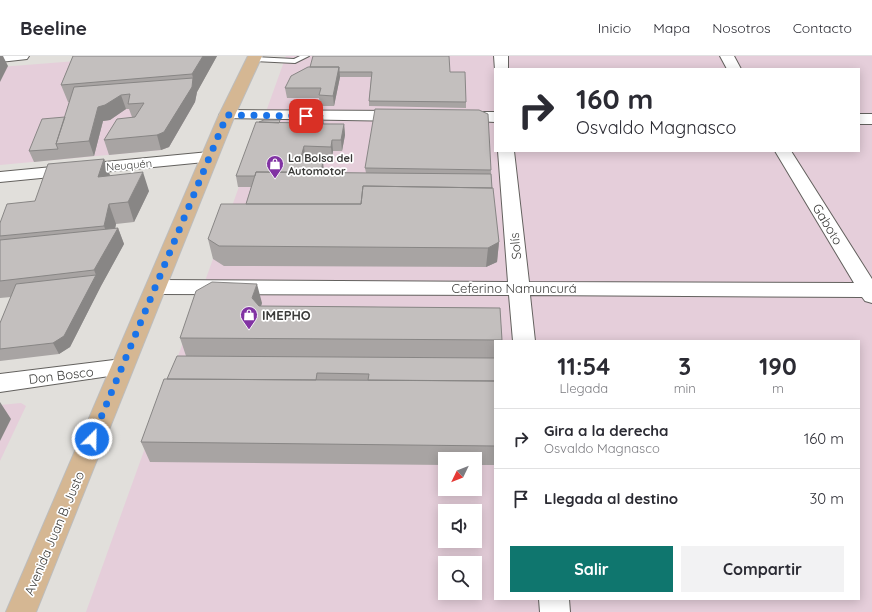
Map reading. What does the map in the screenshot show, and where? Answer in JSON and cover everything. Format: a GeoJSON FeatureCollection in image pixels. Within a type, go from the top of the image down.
{"type":"FeatureCollection","features":[{"type":"Feature","properties":{"kind":"main road","name":"Avenida Juan B. Justo"},"geometry":{"type":"LineString","coordinates":[[21,612],[209,157],[254,58]]}},
{"type":"Feature","properties":{"kind":"street"},"geometry":{"type":"LineString","coordinates":[[0,58],[22,56]]}},
{"type":"Feature","properties":{"kind":"street"},"geometry":{"type":"LineString","coordinates":[[500,56],[501,68]]}},
{"type":"Feature","properties":{"kind":"street"},"geometry":{"type":"LineString","coordinates":[[727,56],[733,68]]}},
{"type":"Feature","properties":{"kind":"street"},"geometry":{"type":"LineString","coordinates":[[227,115],[416,116]]}},
{"type":"Feature","properties":{"kind":"street"},"geometry":{"type":"LineString","coordinates":[[440,116],[494,117]]}},
{"type":"Feature","properties":{"kind":"street"},"geometry":{"type":"LineString","coordinates":[[860,119],[872,119]]}},
{"type":"Feature","properties":{"kind":"street","name":"Solís"},"geometry":{"type":"LineString","coordinates":[[506,152],[524,340]]}},
{"type":"Feature","properties":{"kind":"street","name":"Gaboto"},"geometry":{"type":"LineString","coordinates":[[784,152],[871,292]]}},
{"type":"Feature","properties":{"kind":"street","name":"Neuquén"},"geometry":{"type":"LineString","coordinates":[[0,177],[209,157]]}},
{"type":"Feature","properties":{"kind":"street","name":"Ceferino Namuncurá"},"geometry":{"type":"LineString","coordinates":[[156,287],[518,288],[871,292]]}},
{"type":"Feature","properties":{"kind":"street","name":"Don Bosco"},"geometry":{"type":"LineString","coordinates":[[0,383],[122,367]]}},
{"type":"Feature","properties":{"kind":"street"},"geometry":{"type":"LineString","coordinates":[[554,600],[555,612]]}},
{"type":"Feature","properties":{"kind":"lane"},"geometry":{"type":"LineString","coordinates":[[254,58],[295,61],[306,56]]}},
{"type":"Feature","properties":{"kind":"shaded area"},"geometry":{"type":"Polygon","coordinates":[[[140,56],[197,92],[195,102],[169,147],[161,150],[0,165],[0,67],[140,56]]]}},
{"type":"Feature","properties":{"kind":"shaded area"},"geometry":{"type":"Polygon","coordinates":[[[286,56],[872,56],[872,612],[86,612],[286,56]]]}},
{"type":"Feature","properties":{"kind":"shaded area"},"geometry":{"type":"Polygon","coordinates":[[[21,403],[26,406],[0,461],[0,405],[21,403]]]}},
{"type":"Feature","properties":{"kind":"building"},"geometry":{"type":"Polygon","coordinates":[[[73,56],[203,56],[192,74],[61,85],[73,56]]]}},
{"type":"Feature","properties":{"kind":"building"},"geometry":{"type":"Polygon","coordinates":[[[313,56],[449,56],[450,72],[465,72],[466,102],[369,101],[372,72],[339,72],[339,67],[310,67],[313,56]]]}},
{"type":"Feature","properties":{"kind":"building"},"geometry":{"type":"Polygon","coordinates":[[[308,67],[339,67],[333,96],[319,95],[321,88],[285,88],[291,76],[308,67]]]}},
{"type":"Feature","properties":{"kind":"building"},"geometry":{"type":"Polygon","coordinates":[[[193,78],[192,87],[164,132],[157,135],[104,140],[117,119],[135,117],[144,103],[128,104],[130,94],[121,95],[105,105],[98,107],[89,141],[56,144],[74,87],[193,78]]]}},
{"type":"Feature","properties":{"kind":"building"},"geometry":{"type":"Polygon","coordinates":[[[375,109],[479,110],[488,114],[491,170],[365,168],[375,109]]]}},
{"type":"Feature","properties":{"kind":"building"},"geometry":{"type":"Polygon","coordinates":[[[306,115],[323,115],[321,124],[344,124],[341,140],[332,140],[331,147],[304,146],[300,161],[323,161],[321,172],[256,172],[255,176],[236,176],[256,122],[304,123],[306,115]]]}},
{"type":"Feature","properties":{"kind":"building"},"geometry":{"type":"Polygon","coordinates":[[[65,117],[56,144],[58,149],[29,151],[42,119],[65,117]]]}},
{"type":"Feature","properties":{"kind":"building"},"geometry":{"type":"Polygon","coordinates":[[[264,120],[280,120],[279,123],[259,122],[264,120]]]}},
{"type":"Feature","properties":{"kind":"building"},"geometry":{"type":"Polygon","coordinates":[[[104,159],[98,177],[143,172],[128,202],[109,204],[104,226],[0,236],[0,223],[7,204],[35,201],[48,164],[104,159]]]}},
{"type":"Feature","properties":{"kind":"building"},"geometry":{"type":"Polygon","coordinates":[[[256,172],[491,174],[492,188],[363,186],[361,204],[246,204],[256,172]]]}},
{"type":"Feature","properties":{"kind":"building"},"geometry":{"type":"Polygon","coordinates":[[[363,186],[493,188],[499,242],[488,248],[219,246],[208,239],[221,204],[361,204],[363,186]]]}},
{"type":"Feature","properties":{"kind":"building"},"geometry":{"type":"Polygon","coordinates":[[[118,228],[94,270],[0,281],[0,240],[118,228]]]}},
{"type":"Feature","properties":{"kind":"building"},"geometry":{"type":"Polygon","coordinates":[[[96,275],[64,336],[53,343],[0,349],[0,323],[16,284],[96,275]]]}},
{"type":"Feature","properties":{"kind":"building"},"geometry":{"type":"Polygon","coordinates":[[[212,282],[257,284],[252,298],[259,306],[500,308],[502,340],[180,338],[196,291],[212,282]]]}},
{"type":"Feature","properties":{"kind":"building"},"geometry":{"type":"Polygon","coordinates":[[[177,356],[494,358],[494,381],[368,380],[369,374],[317,373],[316,380],[167,379],[177,356]]]}},
{"type":"Feature","properties":{"kind":"building"},"geometry":{"type":"Polygon","coordinates":[[[164,379],[494,381],[494,446],[141,442],[164,379]]]}},
{"type":"Feature","properties":{"kind":"place","name":"La Bolsa del Automotor"},"geometry":{"type":"Point","coordinates":[275,179]}},
{"type":"Feature","properties":{"kind":"place","name":"IMEPHO"},"geometry":{"type":"Point","coordinates":[249,330]}},
{"type":"Feature","properties":{"kind":"route"},"geometry":{"type":"LineString","coordinates":[[92,439],[227,115],[306,116]]}}]}
